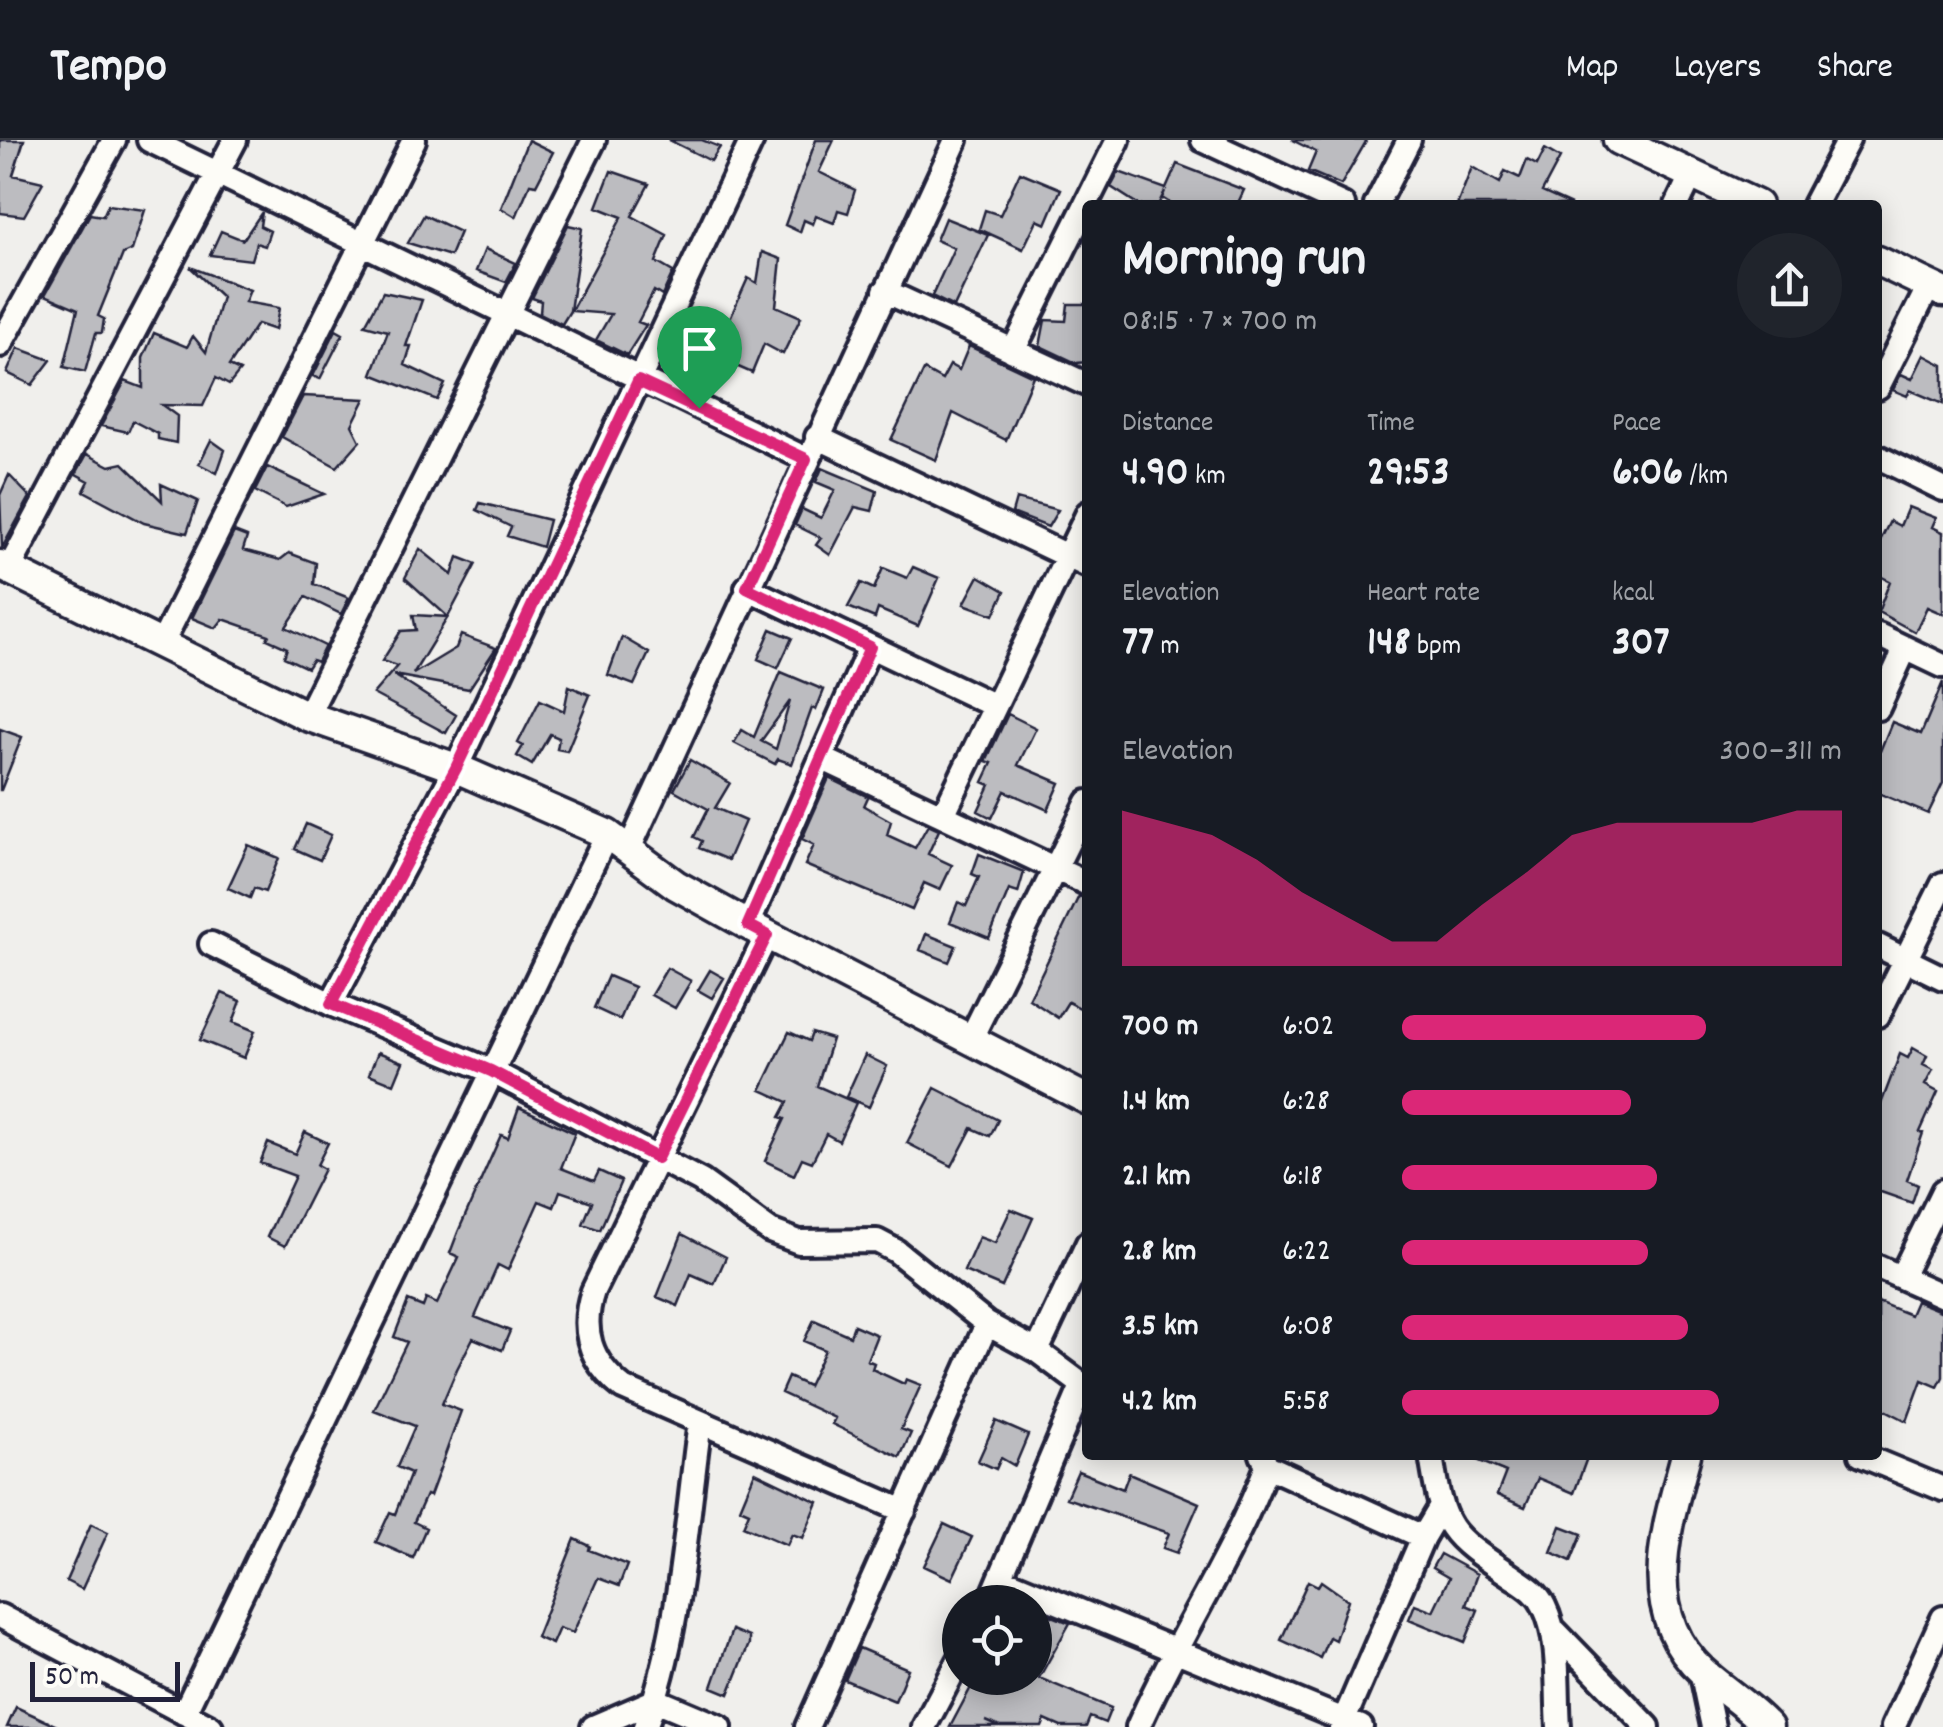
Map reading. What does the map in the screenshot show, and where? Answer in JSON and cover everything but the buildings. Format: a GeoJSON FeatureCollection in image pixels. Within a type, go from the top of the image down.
{"type":"FeatureCollection","features":[{"type":"Feature","properties":{"kind":"street"},"geometry":{"type":"LineString","coordinates":[[0,345],[114,140]]}},
{"type":"Feature","properties":{"kind":"street"},"geometry":{"type":"LineString","coordinates":[[150,140],[638,381],[806,459]]}},
{"type":"Feature","properties":{"kind":"street"},"geometry":{"type":"LineString","coordinates":[[235,140],[5,567],[308,716],[456,768],[619,840],[676,885],[757,930],[1082,1097]]}},
{"type":"Feature","properties":{"kind":"street"},"geometry":{"type":"LineString","coordinates":[[161,645],[414,140]]}},
{"type":"Feature","properties":{"kind":"street"},"geometry":{"type":"LineString","coordinates":[[308,716],[510,316],[594,140]]}},
{"type":"Feature","properties":{"kind":"street"},"geometry":{"type":"LineString","coordinates":[[331,1004],[456,768],[752,140]]}},
{"type":"Feature","properties":{"kind":"street"},"geometry":{"type":"LineString","coordinates":[[184,1713],[491,1071],[619,840],[747,588],[956,140]]}},
{"type":"Feature","properties":{"kind":"street"},"geometry":{"type":"LineString","coordinates":[[1095,200],[1118,140]]}},
{"type":"Feature","properties":{"kind":"street"},"geometry":{"type":"LineString","coordinates":[[1203,140],[1331,200]]}},
{"type":"Feature","properties":{"kind":"street"},"geometry":{"type":"LineString","coordinates":[[1379,200],[1409,140]]}},
{"type":"Feature","properties":{"kind":"street"},"geometry":{"type":"LineString","coordinates":[[1618,140],[1746,200]]}},
{"type":"Feature","properties":{"kind":"street"},"geometry":{"type":"LineString","coordinates":[[1817,200],[1848,140]]}},
{"type":"Feature","properties":{"kind":"street"},"geometry":{"type":"LineString","coordinates":[[1679,200],[1691,176]]}},
{"type":"Feature","properties":{"kind":"street"},"geometry":{"type":"LineString","coordinates":[[1013,350],[1077,248]]}},
{"type":"Feature","properties":{"kind":"street"},"geometry":{"type":"LineString","coordinates":[[1882,262],[1936,289],[1882,380]]}},
{"type":"Feature","properties":{"kind":"street"},"geometry":{"type":"LineString","coordinates":[[885,291],[1082,383]]}},
{"type":"Feature","properties":{"kind":"street"},"geometry":{"type":"LineString","coordinates":[[817,437],[1077,561],[995,706],[943,815]]}},
{"type":"Feature","properties":{"kind":"street"},"geometry":{"type":"LineString","coordinates":[[1882,458],[1943,488]]}},
{"type":"Feature","properties":{"kind":"street"},"geometry":{"type":"LineString","coordinates":[[747,588],[995,706]]}},
{"type":"Feature","properties":{"kind":"street"},"geometry":{"type":"LineString","coordinates":[[1882,637],[1943,666]]}},
{"type":"Feature","properties":{"kind":"street"},"geometry":{"type":"LineString","coordinates":[[870,647],[821,758],[757,930],[594,1291],[588,1338],[600,1366],[622,1388],[904,1510]]}},
{"type":"Feature","properties":{"kind":"street"},"geometry":{"type":"LineString","coordinates":[[1882,699],[1905,648]]}},
{"type":"Feature","properties":{"kind":"street"},"geometry":{"type":"LineString","coordinates":[[821,758],[1082,881]]}},
{"type":"Feature","properties":{"kind":"street"},"geometry":{"type":"LineString","coordinates":[[970,1040],[1082,815]]}},
{"type":"Feature","properties":{"kind":"street"},"geometry":{"type":"LineString","coordinates":[[1882,1006],[1943,884]]}},
{"type":"Feature","properties":{"kind":"street"},"geometry":{"type":"LineString","coordinates":[[211,944],[331,1004],[491,1071],[701,1181],[742,1214],[784,1237],[815,1244],[877,1242],[886,1246],[987,1324],[1082,1385]]}},
{"type":"Feature","properties":{"kind":"street"},"geometry":{"type":"LineString","coordinates":[[1882,948],[1943,978]]}},
{"type":"Feature","properties":{"kind":"street"},"geometry":{"type":"LineString","coordinates":[[1900,1278],[1943,1191]]}},
{"type":"Feature","properties":{"kind":"street"},"geometry":{"type":"LineString","coordinates":[[1036,1352],[1082,1256]]}},
{"type":"Feature","properties":{"kind":"street"},"geometry":{"type":"LineString","coordinates":[[1882,1269],[1943,1296]]}},
{"type":"Feature","properties":{"kind":"street"},"geometry":{"type":"LineString","coordinates":[[807,1727],[987,1324]]}},
{"type":"Feature","properties":{"kind":"street"},"geometry":{"type":"LineString","coordinates":[[999,1585],[1082,1394]]}},
{"type":"Feature","properties":{"kind":"street"},"geometry":{"type":"LineString","coordinates":[[645,1727],[656,1700],[700,1422]]}},
{"type":"Feature","properties":{"kind":"street"},"geometry":{"type":"LineString","coordinates":[[1138,1727],[1171,1652],[1253,1502],[1264,1460],[1423,1537]]}},
{"type":"Feature","properties":{"kind":"street"},"geometry":{"type":"LineString","coordinates":[[1431,1460],[1439,1510],[1468,1547],[1536,1593],[1552,1628],[1648,1727]]}},
{"type":"Feature","properties":{"kind":"street"},"geometry":{"type":"LineString","coordinates":[[1685,1460],[1661,1566],[1662,1599],[1673,1636],[1701,1670],[1768,1727]]}},
{"type":"Feature","properties":{"kind":"street"},"geometry":{"type":"LineString","coordinates":[[1873,1460],[1943,1489]]}},
{"type":"Feature","properties":{"kind":"street"},"geometry":{"type":"LineString","coordinates":[[1002,1579],[1349,1725],[1423,1537],[1439,1510]]}},
{"type":"Feature","properties":{"kind":"street"},"geometry":{"type":"LineString","coordinates":[[0,1616],[211,1727]]}},
{"type":"Feature","properties":{"kind":"street"},"geometry":{"type":"LineString","coordinates":[[1893,1727],[1943,1618]]}},
{"type":"Feature","properties":{"kind":"street"},"geometry":{"type":"LineString","coordinates":[[1552,1628],[1559,1727]]}},
{"type":"Feature","properties":{"kind":"street"},"geometry":{"type":"LineString","coordinates":[[1701,1670],[1714,1727]]}},
{"type":"Feature","properties":{"kind":"street"},"geometry":{"type":"LineString","coordinates":[[924,1727],[942,1693]]}},
{"type":"Feature","properties":{"kind":"street"},"geometry":{"type":"LineString","coordinates":[[592,1727],[656,1700],[720,1727]]}},
{"type":"Feature","properties":{"kind":"route"},"geometry":{"type":"LineString","coordinates":[[638,381],[699,408],[806,459],[747,588],[870,647],[748,925],[767,935],[657,1158],[491,1071],[331,1004],[432,806],[456,768],[638,381]]}}]}
